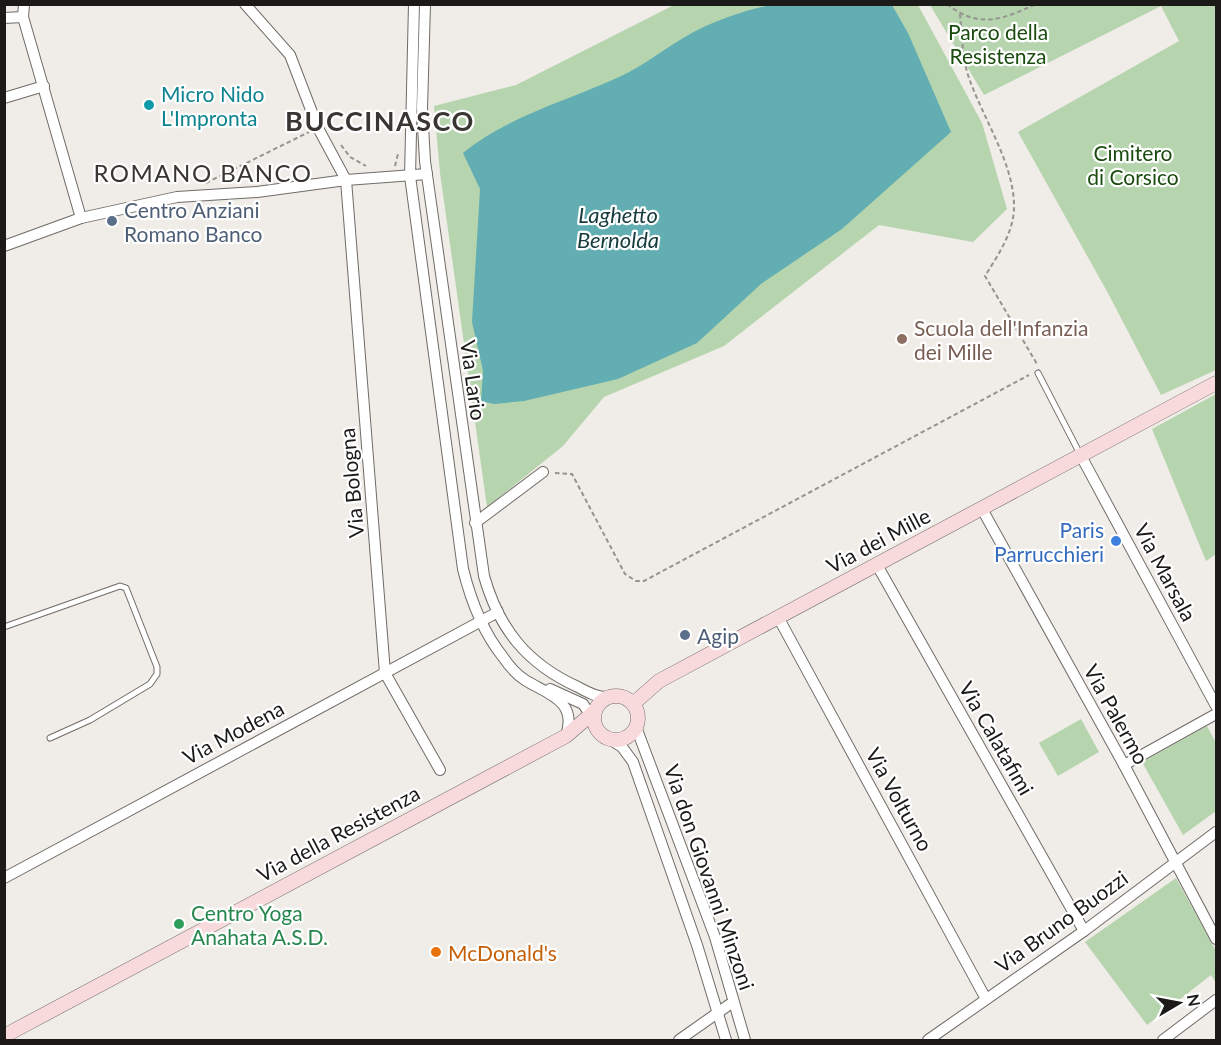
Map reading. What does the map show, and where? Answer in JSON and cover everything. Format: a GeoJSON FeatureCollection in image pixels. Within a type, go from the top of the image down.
{"type":"FeatureCollection","features":[{"type":"Feature","properties":{"kind":"street"},"geometry":{"type":"LineString","coordinates":[[24,4],[23,17],[81,219]]}},
{"type":"Feature","properties":{"kind":"street"},"geometry":{"type":"LineString","coordinates":[[245,4],[290,55],[318,128],[346,180]]}},
{"type":"Feature","properties":{"kind":"street","name":"Via Lario"},"geometry":{"type":"LineString","coordinates":[[414,4],[410,176],[462,562],[469,592],[480,621],[497,650],[513,669],[528,682],[571,697],[583,704],[594,716]]}},
{"type":"Feature","properties":{"kind":"street","name":"Via Lario"},"geometry":{"type":"LineString","coordinates":[[425,4],[422,108],[427,174],[484,576],[498,612],[519,647],[535,662],[566,682],[599,697],[608,697]]}},
{"type":"Feature","properties":{"kind":"street"},"geometry":{"type":"LineString","coordinates":[[4,18],[23,17]]}},
{"type":"Feature","properties":{"kind":"street"},"geometry":{"type":"LineString","coordinates":[[4,98],[44,86]]}},
{"type":"Feature","properties":{"kind":"street"},"geometry":{"type":"LineString","coordinates":[[4,246],[81,219],[177,197],[427,174]]}},
{"type":"Feature","properties":{"kind":"street","name":"Via Bologna"},"geometry":{"type":"LineString","coordinates":[[346,180],[385,673],[440,770]]}},
{"type":"Feature","properties":{"kind":"street","name":"Via dei Mille"},"geometry":{"type":"LineString","coordinates":[[633,704],[654,684],[1216,383]]}},
{"type":"Feature","properties":{"kind":"street","name":"Via Marsala"},"geometry":{"type":"LineString","coordinates":[[1081,456],[1216,706]]}},
{"type":"Feature","properties":{"kind":"street"},"geometry":{"type":"LineString","coordinates":[[475,523],[543,472]]}},
{"type":"Feature","properties":{"kind":"street","name":"Via Palermo"},"geometry":{"type":"LineString","coordinates":[[982,509],[1124,765],[1216,939]]}},
{"type":"Feature","properties":{"kind":"street","name":"Via Calatafimi"},"geometry":{"type":"LineString","coordinates":[[877,565],[1084,931]]}},
{"type":"Feature","properties":{"kind":"street","name":"Via Modena"},"geometry":{"type":"LineString","coordinates":[[4,878],[498,612]]}},
{"type":"Feature","properties":{"kind":"street","name":"Via Volturno"},"geometry":{"type":"LineString","coordinates":[[778,617],[986,999]]}},
{"type":"Feature","properties":{"kind":"street","name":"Via Lario"},"geometry":{"type":"LineString","coordinates":[[538,686],[554,695],[564,709],[568,721],[566,736]]}},
{"type":"Feature","properties":{"kind":"street"},"geometry":{"type":"LineString","coordinates":[[608,697],[623,697],[633,704],[638,717],[636,727],[624,738],[608,738],[600,733],[594,716],[601,701],[608,697]]}},
{"type":"Feature","properties":{"kind":"street"},"geometry":{"type":"LineString","coordinates":[[1124,765],[1216,714]]}},
{"type":"Feature","properties":{"kind":"street","name":"Via della Resistenza"},"geometry":{"type":"LineString","coordinates":[[4,1036],[566,736],[594,716]]}},
{"type":"Feature","properties":{"kind":"street","name":"Via don Giovanni Minzoni"},"geometry":{"type":"LineString","coordinates":[[636,727],[715,937],[745,1041]]}},
{"type":"Feature","properties":{"kind":"street","name":"Via della Resistenza"},"geometry":{"type":"LineString","coordinates":[[566,736],[585,733],[608,738]]}},
{"type":"Feature","properties":{"kind":"street","name":"Via don Giovanni Minzoni"},"geometry":{"type":"LineString","coordinates":[[608,738],[625,750],[633,762],[726,1041]]}},
{"type":"Feature","properties":{"kind":"street","name":"Via Bruno Buozzi"},"geometry":{"type":"LineString","coordinates":[[928,1041],[1084,931],[1174,861],[1216,832]]}},
{"type":"Feature","properties":{"kind":"street"},"geometry":{"type":"LineString","coordinates":[[1163,1041],[1216,1000]]}},
{"type":"Feature","properties":{"kind":"street"},"geometry":{"type":"LineString","coordinates":[[679,1041],[717,1011],[734,1002]]}},
{"type":"Feature","properties":{"kind":"lane"},"geometry":{"type":"LineString","coordinates":[[1039,371],[1081,456]]}},
{"type":"Feature","properties":{"kind":"lane"},"geometry":{"type":"LineString","coordinates":[[4,627],[120,586],[126,588],[157,667],[155,678],[150,684],[102,712],[51,738]]}},
{"type":"Feature","properties":{"kind":"path"},"geometry":{"type":"LineString","coordinates":[[947,4],[967,18],[981,21],[997,19],[1036,4]]}},
{"type":"Feature","properties":{"kind":"path"},"geometry":{"type":"LineString","coordinates":[[960,14],[969,78],[994,132],[1014,204],[1013,218],[1001,252],[985,276],[1039,371]]}},
{"type":"Feature","properties":{"kind":"path"},"geometry":{"type":"LineString","coordinates":[[204,184],[318,128]]}},
{"type":"Feature","properties":{"kind":"path"},"geometry":{"type":"LineString","coordinates":[[338,141],[350,157],[369,168]]}},
{"type":"Feature","properties":{"kind":"path"},"geometry":{"type":"LineString","coordinates":[[389,167],[396,165],[399,150],[410,150]]}},
{"type":"Feature","properties":{"kind":"path"},"geometry":{"type":"LineString","coordinates":[[543,472],[572,474],[625,574],[636,581],[644,581],[1030,375]]}},
{"type":"Feature","properties":{"kind":"green space","name":"Laghetto Bernolda"},"geometry":{"type":"Polygon","coordinates":[[[674,5],[918,5],[982,123],[1007,209],[973,242],[879,225],[724,346],[604,397],[563,446],[487,507],[440,173],[434,106],[516,85],[674,5]]]}},
{"type":"Feature","properties":{"kind":"green space","name":"Cimitero di Corsico"},"geometry":{"type":"Polygon","coordinates":[[[930,5],[1216,5],[1216,370],[1161,395],[1109,295],[1018,132],[1179,41],[1161,6],[984,95],[930,5]]]}},
{"type":"Feature","properties":{"kind":"green space"},"geometry":{"type":"Polygon","coordinates":[[[1216,394],[1216,554],[1206,561],[1152,429],[1216,394]]]}},
{"type":"Feature","properties":{"kind":"green space"},"geometry":{"type":"Polygon","coordinates":[[[1081,719],[1099,752],[1058,776],[1039,743],[1081,719]]]}},
{"type":"Feature","properties":{"kind":"green space"},"geometry":{"type":"Polygon","coordinates":[[[1207,726],[1216,743],[1216,811],[1183,835],[1142,762],[1207,726]]]}},
{"type":"Feature","properties":{"kind":"green space"},"geometry":{"type":"Polygon","coordinates":[[[1176,878],[1216,951],[1216,983],[1211,975],[1147,1025],[1085,942],[1176,878]]]}},
{"type":"Feature","properties":{"kind":"water","name":"Laghetto Bernolda"},"geometry":{"type":"Polygon","coordinates":[[[771,5],[892,5],[908,33],[951,132],[842,229],[761,284],[697,343],[618,379],[524,401],[494,404],[481,401],[483,371],[472,322],[480,189],[463,153],[480,140],[518,119],[628,73],[700,29],[729,16],[771,5]]]}},
{"type":"Feature","properties":{"kind":"place","name":"Micro Nido L'Impronta"},"geometry":{"type":"Point","coordinates":[149,105]}},
{"type":"Feature","properties":{"kind":"place","name":"Centro Anziani Romano Banco"},"geometry":{"type":"Point","coordinates":[112,221]}},
{"type":"Feature","properties":{"kind":"place","name":"Scuola dell'Infanzia dei Mille"},"geometry":{"type":"Point","coordinates":[902,339]}},
{"type":"Feature","properties":{"kind":"place","name":"Paris Parrucchieri"},"geometry":{"type":"Point","coordinates":[1116,541]}},
{"type":"Feature","properties":{"kind":"place","name":"Agip"},"geometry":{"type":"Point","coordinates":[685,635]}},
{"type":"Feature","properties":{"kind":"place","name":"Centro Yoga Anahata A.S.D."},"geometry":{"type":"Point","coordinates":[179,924]}},
{"type":"Feature","properties":{"kind":"place","name":"McDonald's"},"geometry":{"type":"Point","coordinates":[436,952]}},
{"type":"Feature","properties":{"kind":"district","name":"BUCCINASCO"},"geometry":{"type":"Point","coordinates":[380,120]}},
{"type":"Feature","properties":{"kind":"district","name":"ROMANO BANCO"},"geometry":{"type":"Point","coordinates":[203,172]}},
{"type":"Feature","properties":{"kind":"park label","name":"Parco della Resistenza"},"geometry":{"type":"Point","coordinates":[998,43]}}]}
